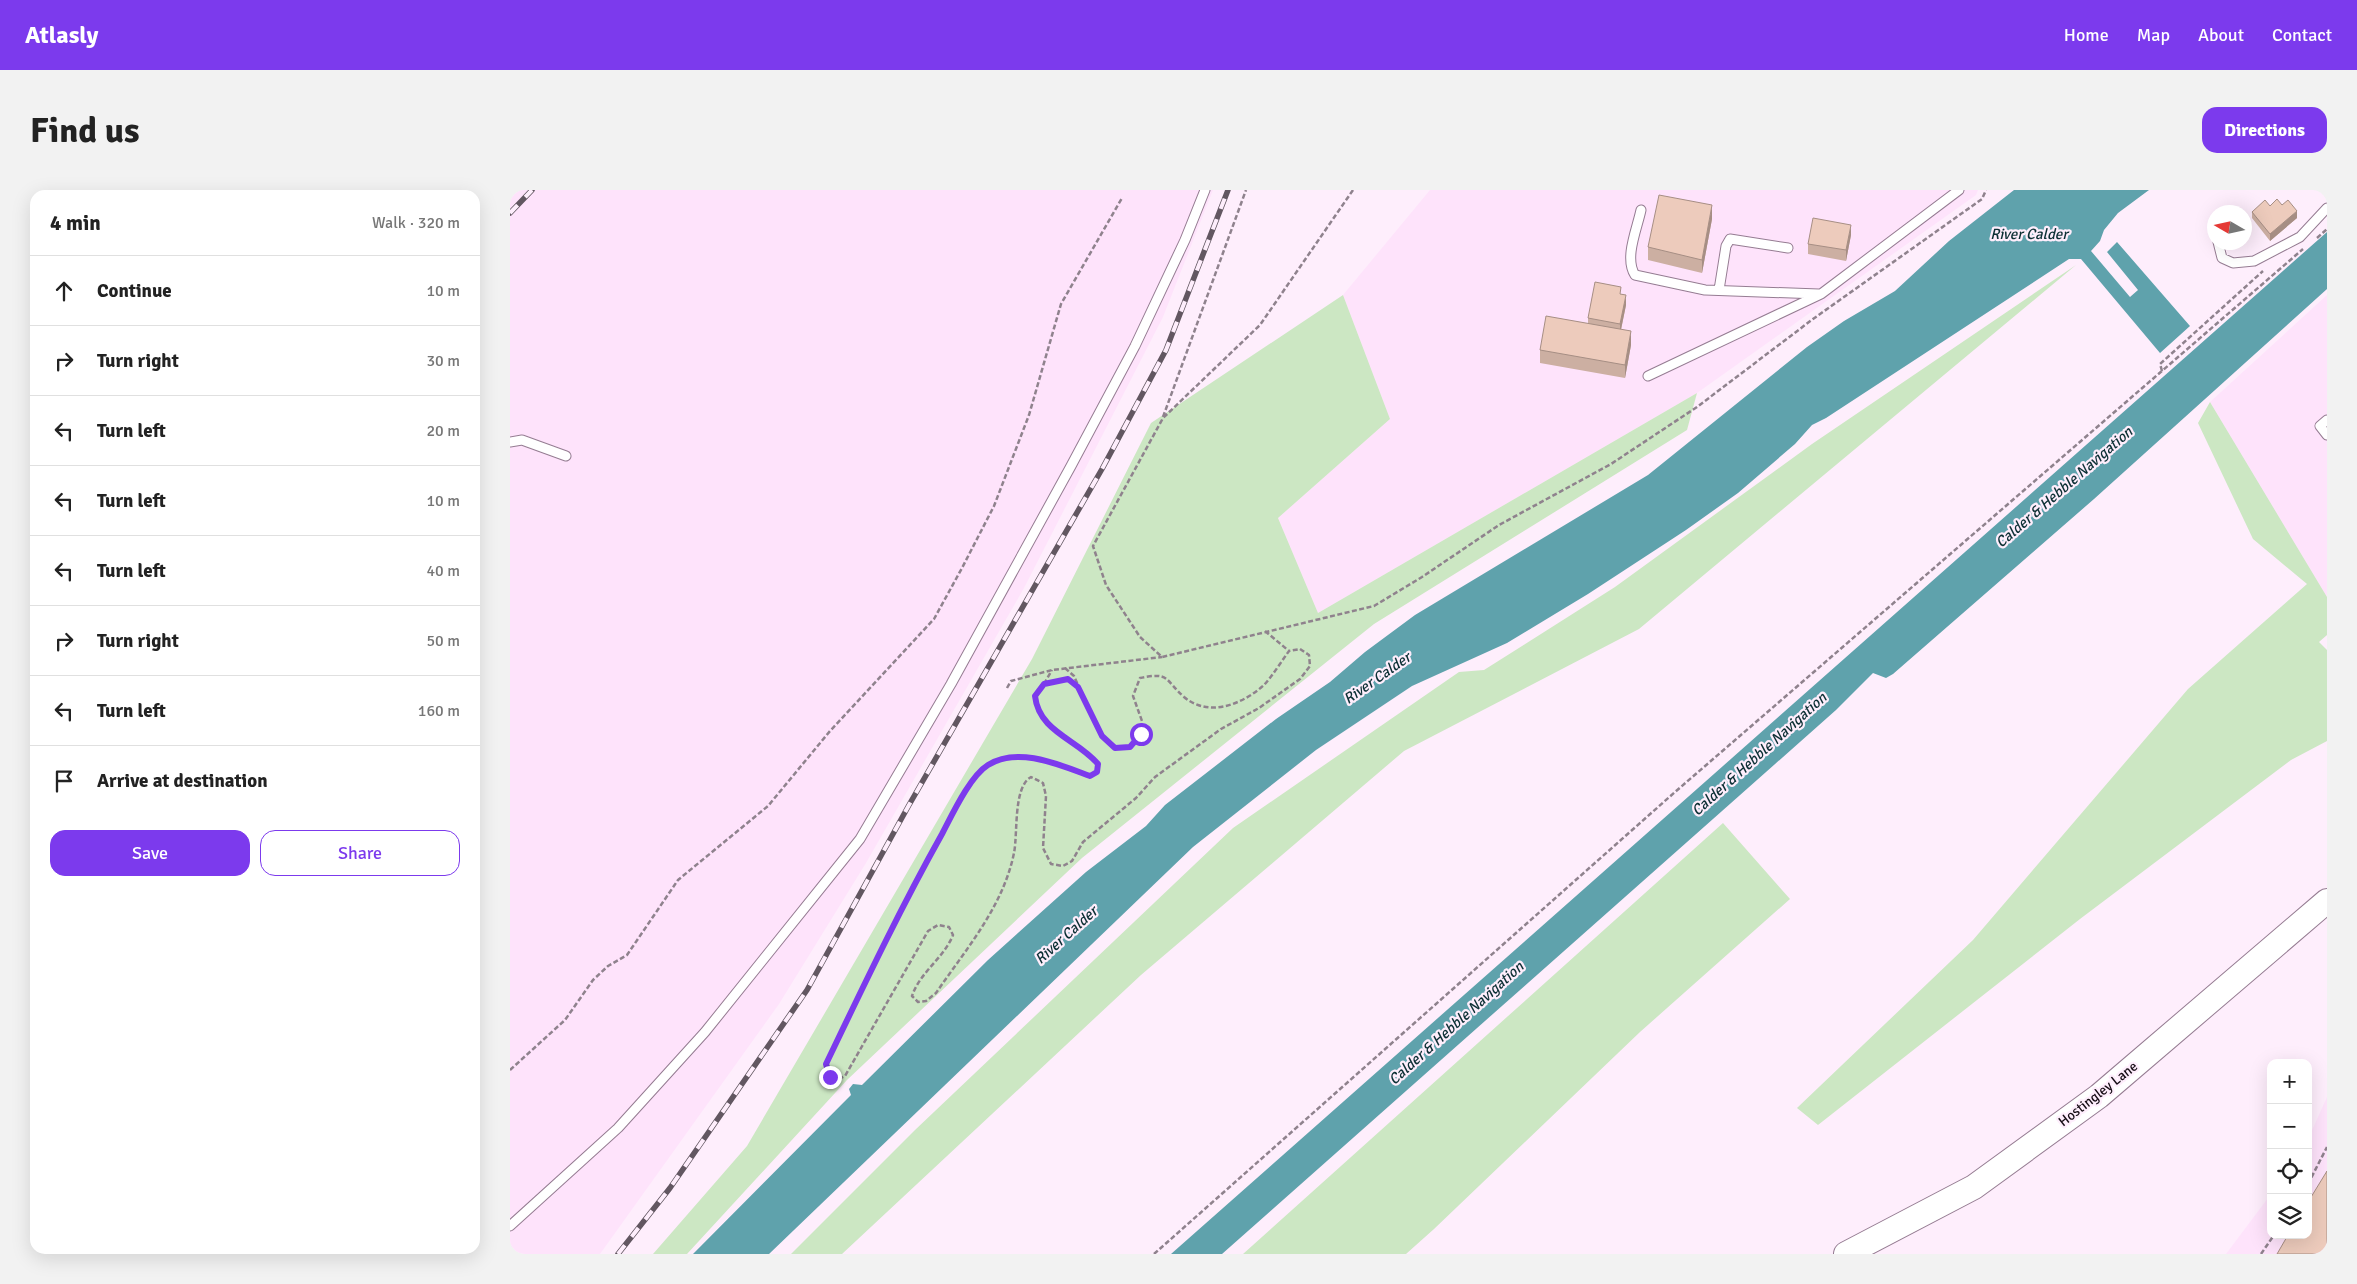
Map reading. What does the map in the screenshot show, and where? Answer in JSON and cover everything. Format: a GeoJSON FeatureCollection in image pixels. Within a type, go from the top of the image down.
{"type":"FeatureCollection","features":[{"type":"Feature","properties":{"kind":"main road","name":"Hostingley Lane"},"geometry":{"type":"LineString","coordinates":[[1846,1254],[1974,1186],[2099,1096],[2327,901]]}},
{"type":"Feature","properties":{"kind":"lane"},"geometry":{"type":"LineString","coordinates":[[510,1226],[535,1206],[618,1128],[705,1032],[860,839],[951,684],[1076,458],[1134,346],[1185,240],[1206,190]]}},
{"type":"Feature","properties":{"kind":"lane"},"geometry":{"type":"LineString","coordinates":[[1648,376],[1821,294],[1959,190]]}},
{"type":"Feature","properties":{"kind":"lane"},"geometry":{"type":"LineString","coordinates":[[2220,250],[2222,258],[2232,263],[2254,261],[2300,237],[2327,208]]}},
{"type":"Feature","properties":{"kind":"lane"},"geometry":{"type":"LineString","coordinates":[[1641,210],[1630,258],[1630,268],[1635,275],[1705,290],[1821,294]]}},
{"type":"Feature","properties":{"kind":"lane"},"geometry":{"type":"LineString","coordinates":[[1719,290],[1726,246],[1730,239],[1788,248]]}},
{"type":"Feature","properties":{"kind":"lane"},"geometry":{"type":"LineString","coordinates":[[2327,420],[2320,426],[2327,435]]}},
{"type":"Feature","properties":{"kind":"lane"},"geometry":{"type":"LineString","coordinates":[[510,442],[522,440],[566,456]]}},
{"type":"Feature","properties":{"kind":"path"},"geometry":{"type":"LineString","coordinates":[[1162,656],[1140,638],[1106,585],[1093,546],[1163,418],[1246,190]]}},
{"type":"Feature","properties":{"kind":"path"},"geometry":{"type":"LineString","coordinates":[[1163,418],[1260,325],[1353,190]]}},
{"type":"Feature","properties":{"kind":"path"},"geometry":{"type":"LineString","coordinates":[[1007,688],[1010,681],[1052,670],[1162,656],[1374,606],[1422,577],[1499,525],[1611,464],[1696,407],[1813,319],[1982,199],[1986,190]]}},
{"type":"Feature","properties":{"kind":"path"},"geometry":{"type":"LineString","coordinates":[[510,1070],[565,1020],[593,980],[608,966],[627,955],[678,880],[768,806],[830,731],[934,619],[994,506],[1029,415],[1062,304],[1122,198]]}},
{"type":"Feature","properties":{"kind":"path"},"geometry":{"type":"LineString","coordinates":[[2312,242],[2327,229]]}},
{"type":"Feature","properties":{"kind":"path"},"geometry":{"type":"LineString","coordinates":[[1154,1254],[1675,792],[2304,248]]}},
{"type":"Feature","properties":{"kind":"path"},"geometry":{"type":"LineString","coordinates":[[2162,371],[2160,364],[2263,270]]}},
{"type":"Feature","properties":{"kind":"path"},"geometry":{"type":"LineString","coordinates":[[1265,632],[1289,651]]}},
{"type":"Feature","properties":{"kind":"path"},"geometry":{"type":"LineString","coordinates":[[1052,670],[1035,696],[1036,709],[1049,726],[1090,754],[1098,764],[1097,772],[1090,776],[1033,758],[1005,758],[986,766],[967,789],[902,906],[826,1064],[830,1077],[838,1079],[845,1076],[928,931],[938,925],[949,927],[953,934],[950,944],[916,984],[912,996],[918,1002],[926,1001],[936,993],[997,904],[1010,873],[1016,842],[1020,792],[1025,781],[1031,777],[1043,784],[1046,796],[1043,848],[1052,864],[1063,866],[1072,861],[1083,842],[1136,798],[1155,777],[1220,729],[1259,708],[1300,679],[1310,666],[1308,655],[1300,649],[1289,651],[1264,684],[1236,704],[1206,708],[1185,698],[1169,680],[1157,674],[1140,678],[1133,696],[1142,721],[1141,734],[1130,747],[1115,748],[1102,736],[1074,676],[1065,668]]}},
{"type":"Feature","properties":{"kind":"path"},"geometry":{"type":"LineString","coordinates":[[1044,684],[1068,679],[1078,687]]}},
{"type":"Feature","properties":{"kind":"path"},"geometry":{"type":"LineString","coordinates":[[2312,1176],[2327,1147]]}},
{"type":"Feature","properties":{"kind":"path"},"geometry":{"type":"LineString","coordinates":[[2260,1254],[2271,1239]]}},
{"type":"Feature","properties":{"kind":"shaded area"},"geometry":{"type":"Polygon","coordinates":[[[517,190],[1213,190],[1163,317],[1024,588],[866,863],[779,1004],[600,1254],[510,1254],[510,197],[517,190]]]}},
{"type":"Feature","properties":{"kind":"shaded area"},"geometry":{"type":"Polygon","coordinates":[[[1430,190],[1978,190],[1976,195],[1697,393],[1318,613],[1278,518],[1390,419],[1343,295],[1430,190]]]}},
{"type":"Feature","properties":{"kind":"shaded area"},"geometry":{"type":"Polygon","coordinates":[[[2327,295],[2327,597],[2210,402],[2327,295]]]}},
{"type":"Feature","properties":{"kind":"shaded area"},"geometry":{"type":"Polygon","coordinates":[[[2327,1097],[2327,1254],[2226,1254],[2267,1199],[2267,1239],[2312,1239],[2312,1130],[2327,1097]]]}},
{"type":"Feature","properties":{"kind":"green space"},"geometry":{"type":"Polygon","coordinates":[[[2076,265],[1639,629],[1404,751],[1141,975],[842,1254],[791,1254],[915,1130],[1233,828],[1459,672],[1484,670],[1615,587],[1812,444],[2076,265]]]}},
{"type":"Feature","properties":{"kind":"green space"},"geometry":{"type":"Polygon","coordinates":[[[1343,295],[1390,419],[1278,518],[1318,613],[1697,393],[1687,430],[1374,624],[1082,858],[847,1080],[687,1254],[653,1254],[747,1146],[1032,659],[1151,423],[1343,295]]]}},
{"type":"Feature","properties":{"kind":"green space"},"geometry":{"type":"Polygon","coordinates":[[[2210,402],[2327,597],[2327,635],[2319,642],[2327,650],[2327,741],[2291,760],[2080,919],[1818,1125],[1797,1108],[1973,940],[2188,689],[2307,584],[2253,539],[2198,423],[2210,402]]]}},
{"type":"Feature","properties":{"kind":"green space"},"geometry":{"type":"Polygon","coordinates":[[[1723,823],[1790,899],[1640,1032],[1434,1229],[1406,1254],[1243,1254],[1723,823]]]}},
{"type":"Feature","properties":{"kind":"water","name":"River Calder"},"geometry":{"type":"Polygon","coordinates":[[[2014,190],[2149,190],[2118,213],[2104,230],[2100,241],[2091,251],[2130,297],[2138,290],[2107,252],[2117,242],[2190,326],[2160,353],[2081,259],[2069,259],[1826,418],[1812,425],[1795,444],[1738,493],[1686,530],[1588,594],[1507,643],[1412,686],[1316,750],[1193,847],[769,1254],[693,1254],[851,1095],[849,1089],[853,1084],[862,1085],[988,960],[1086,872],[1146,826],[1165,805],[1276,719],[1330,682],[1365,652],[1415,615],[1648,475],[1807,347],[1844,321],[1895,291],[1949,241],[2014,190]]]}},
{"type":"Feature","properties":{"kind":"water","name":"Calder & Hebble Navigation"},"geometry":{"type":"Polygon","coordinates":[[[2327,232],[2327,289],[2094,499],[1893,674],[1886,678],[1873,673],[1836,710],[1222,1254],[1171,1254],[2327,232]]]}},
{"type":"Feature","properties":{"kind":"building"},"geometry":{"type":"Polygon","coordinates":[[[1659,195],[1712,205],[1702,260],[1648,247],[1659,195]]]}},
{"type":"Feature","properties":{"kind":"building"},"geometry":{"type":"Polygon","coordinates":[[[2277,199],[2282,205],[2288,200],[2297,211],[2270,234],[2252,212],[2265,200],[2270,206],[2277,199]]]}},
{"type":"Feature","properties":{"kind":"building"},"geometry":{"type":"Polygon","coordinates":[[[1813,218],[1851,225],[1846,250],[1808,244],[1813,218]]]}},
{"type":"Feature","properties":{"kind":"building"},"geometry":{"type":"Polygon","coordinates":[[[1595,282],[1621,287],[1620,294],[1626,295],[1620,324],[1588,318],[1595,282]]]}},
{"type":"Feature","properties":{"kind":"building"},"geometry":{"type":"Polygon","coordinates":[[[1546,316],[1631,331],[1625,365],[1540,350],[1546,316]]]}},
{"type":"Feature","properties":{"kind":"building"},"geometry":{"type":"Polygon","coordinates":[[[2327,1171],[2327,1254],[2277,1254],[2286,1239],[2312,1239],[2312,1195],[2327,1171]]]}},
{"type":"Feature","properties":{"kind":"railway"},"geometry":{"type":"LineString","coordinates":[[510,213],[532,190]]}},
{"type":"Feature","properties":{"kind":"railway"},"geometry":{"type":"LineString","coordinates":[[618,1254],[670,1188],[807,990],[909,805],[1102,469],[1166,350],[1228,190]]}},
{"type":"Feature","properties":{"kind":"route"},"geometry":{"type":"LineString","coordinates":[[830,1077],[826,1064],[902,906],[967,789],[986,766],[1005,758],[1033,758],[1090,776],[1097,772],[1098,764],[1090,754],[1049,726],[1036,709],[1035,696],[1044,684],[1068,679],[1078,687],[1102,736],[1115,748],[1130,747],[1141,734]]}}]}
